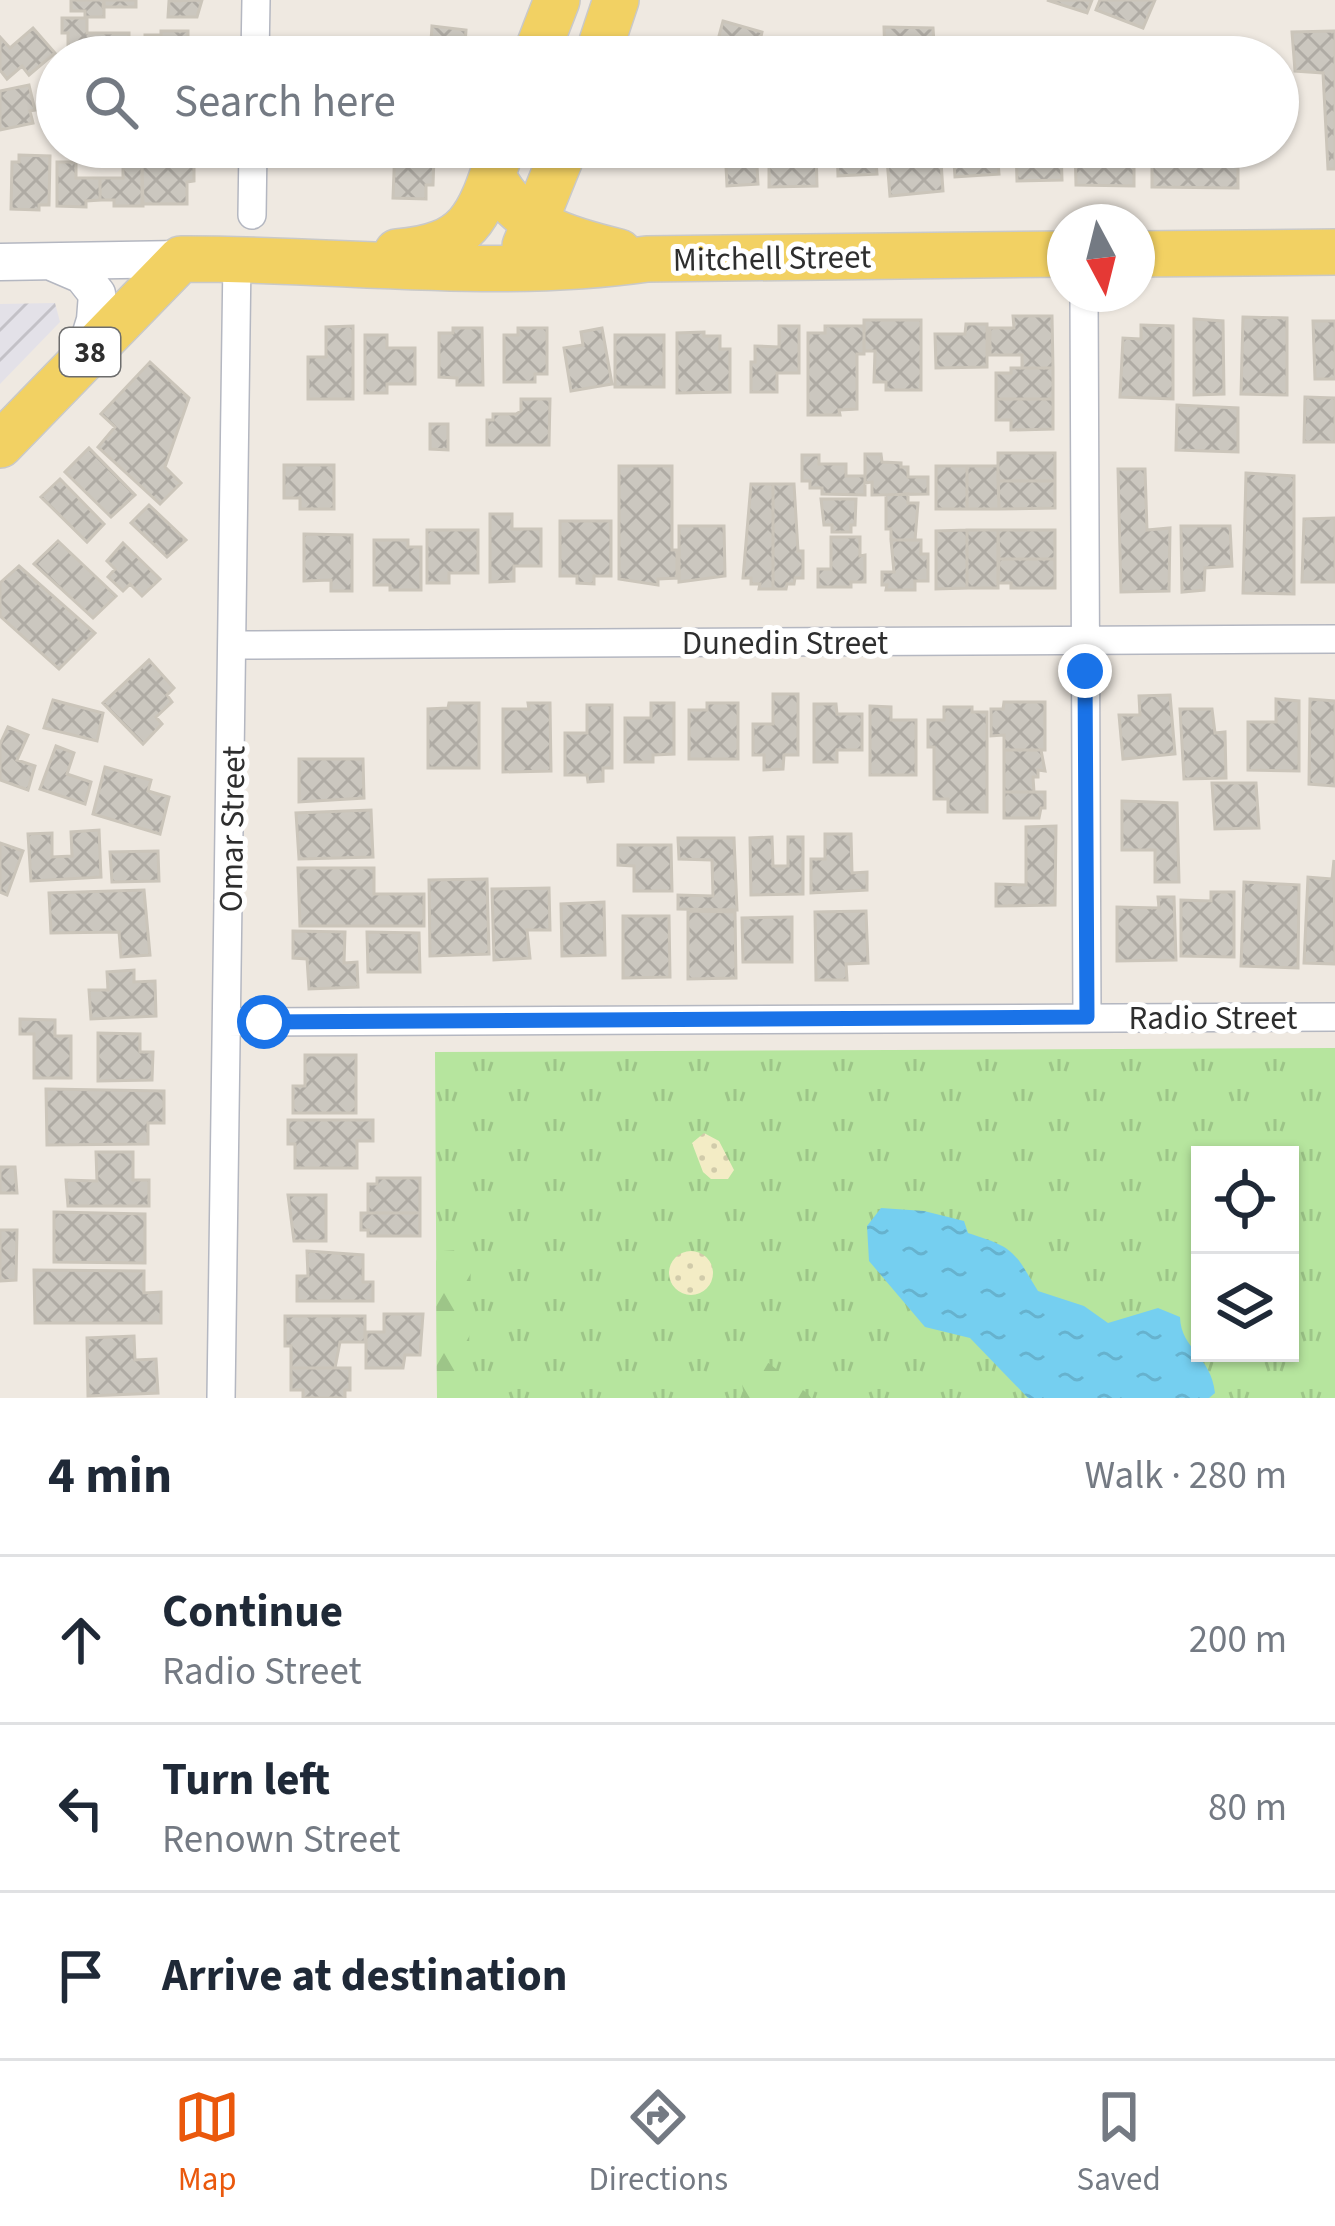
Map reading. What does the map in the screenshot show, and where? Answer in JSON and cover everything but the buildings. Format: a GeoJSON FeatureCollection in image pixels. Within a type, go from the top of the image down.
{"type":"FeatureCollection","features":[{"type":"Feature","properties":{"kind":"main road"},"geometry":{"type":"LineString","coordinates":[[543,36],[556,0]]}},
{"type":"Feature","properties":{"kind":"main road"},"geometry":{"type":"LineString","coordinates":[[604,36],[616,0]]}},
{"type":"Feature","properties":{"kind":"main road","name":"Mitchell Street"},"geometry":{"type":"LineString","coordinates":[[293,260],[437,247],[469,226],[495,168]]}},
{"type":"Feature","properties":{"kind":"main road"},"geometry":{"type":"LineString","coordinates":[[500,168],[513,208],[537,224],[646,259]]}},
{"type":"Feature","properties":{"kind":"main road"},"geometry":{"type":"LineString","coordinates":[[480,269],[516,255],[537,224],[558,168]]}},
{"type":"Feature","properties":{"kind":"main road"},"geometry":{"type":"LineString","coordinates":[[1155,254],[1335,252]]}},
{"type":"Feature","properties":{"kind":"main road","name":"Mitchell Street"},"geometry":{"type":"LineString","coordinates":[[181,260],[480,269],[590,266],[646,259],[1047,254]]}},
{"type":"Feature","properties":{"kind":"main road","name":"38"},"geometry":{"type":"LineString","coordinates":[[0,445],[181,260]]}},
{"type":"Feature","properties":{"kind":"street"},"geometry":{"type":"LineString","coordinates":[[255,36],[256,0]]}},
{"type":"Feature","properties":{"kind":"street"},"geometry":{"type":"LineString","coordinates":[[252,215],[253,168]]}},
{"type":"Feature","properties":{"kind":"street","name":"Omar Street"},"geometry":{"type":"LineString","coordinates":[[221,1398],[237,259]]}},
{"type":"Feature","properties":{"kind":"street","name":"Mitchell Street"},"geometry":{"type":"LineString","coordinates":[[0,262],[181,260]]}},
{"type":"Feature","properties":{"kind":"street"},"geometry":{"type":"LineString","coordinates":[[50,262],[78,272],[95,291],[97,308],[83,359]]}},
{"type":"Feature","properties":{"kind":"street"},"geometry":{"type":"LineString","coordinates":[[1084,312],[1087,1017]]}},
{"type":"Feature","properties":{"kind":"street","name":"Dunedin Street"},"geometry":{"type":"LineString","coordinates":[[234,645],[1335,639]]}},
{"type":"Feature","properties":{"kind":"street","name":"Radio Street"},"geometry":{"type":"LineString","coordinates":[[227,1022],[1335,1017]]}},
{"type":"Feature","properties":{"kind":"shaded area"},"geometry":{"type":"Polygon","coordinates":[[[55,303],[60,322],[0,384],[0,304],[55,303]]]}},
{"type":"Feature","properties":{"kind":"green space"},"geometry":{"type":"Polygon","coordinates":[[[1335,1048],[1335,1398],[437,1398],[435,1052],[1335,1048]]]}},
{"type":"Feature","properties":{"kind":"green space"},"geometry":{"type":"Polygon","coordinates":[[[461,1250],[471,1258],[468,1398],[437,1398],[436,1261],[443,1251],[461,1250]]]}},
{"type":"Feature","properties":{"kind":"green space"},"geometry":{"type":"Polygon","coordinates":[[[757,1354],[811,1398],[744,1398],[740,1368],[757,1354]]]}},
{"type":"Feature","properties":{"kind":"sand"},"geometry":{"type":"Polygon","coordinates":[[[704,1133],[719,1141],[734,1170],[728,1179],[711,1179],[703,1172],[692,1143],[704,1133]]]}},
{"type":"Feature","properties":{"kind":"sand"},"geometry":{"type":"Polygon","coordinates":[[[691,1251],[706,1258],[713,1273],[706,1288],[691,1295],[676,1288],[669,1273],[676,1258],[691,1251]]]}},
{"type":"Feature","properties":{"kind":"water"},"geometry":{"type":"Polygon","coordinates":[[[881,1208],[924,1211],[964,1221],[968,1233],[1011,1252],[1038,1291],[1084,1306],[1108,1323],[1158,1308],[1180,1317],[1191,1346],[1191,1362],[1202,1362],[1215,1393],[1209,1398],[1028,1398],[970,1338],[925,1327],[869,1261],[867,1226],[881,1208]]]}},
{"type":"Feature","properties":{"kind":"route"},"geometry":{"type":"LineString","coordinates":[[264,1022],[1087,1017],[1085,671]]}}]}
